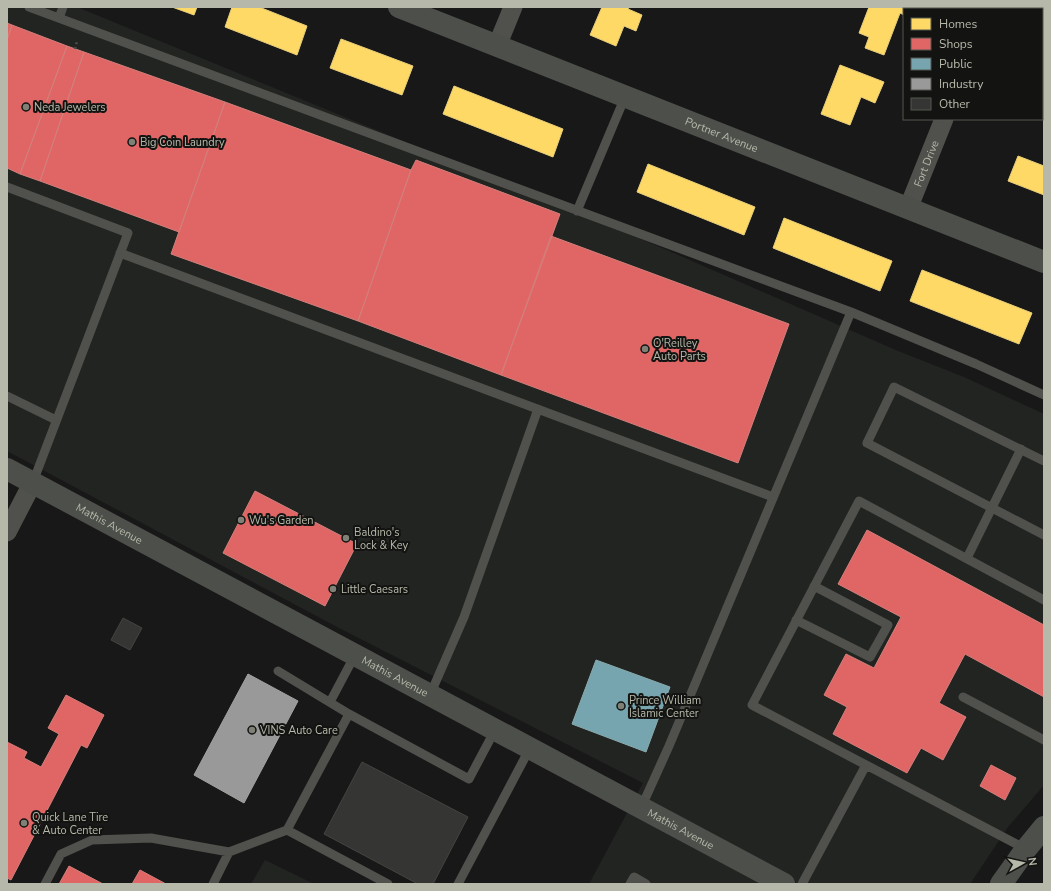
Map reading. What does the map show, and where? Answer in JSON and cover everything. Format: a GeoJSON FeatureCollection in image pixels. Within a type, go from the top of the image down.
{"type":"FeatureCollection","features":[{"type":"Feature","properties":{"kind":"street","name":"Portner Avenue"},"geometry":{"type":"LineString","coordinates":[[399,7],[1044,262]]}},
{"type":"Feature","properties":{"kind":"street"},"geometry":{"type":"LineString","coordinates":[[497,46],[513,7]]}},
{"type":"Feature","properties":{"kind":"street","name":"Fort Drive"},"geometry":{"type":"LineString","coordinates":[[908,209],[944,120]]}},
{"type":"Feature","properties":{"kind":"street","name":"Mathis Avenue"},"geometry":{"type":"LineString","coordinates":[[7,468],[784,884]]}},
{"type":"Feature","properties":{"kind":"street"},"geometry":{"type":"LineString","coordinates":[[7,532],[33,482]]}},
{"type":"Feature","properties":{"kind":"street"},"geometry":{"type":"LineString","coordinates":[[1001,884],[1044,827]]}},
{"type":"Feature","properties":{"kind":"lane"},"geometry":{"type":"LineString","coordinates":[[29,7],[851,312],[976,364],[1044,395]]}},
{"type":"Feature","properties":{"kind":"lane"},"geometry":{"type":"LineString","coordinates":[[59,18],[63,7]]}},
{"type":"Feature","properties":{"kind":"lane"},"geometry":{"type":"LineString","coordinates":[[577,211],[626,97]]}},
{"type":"Feature","properties":{"kind":"lane"},"geometry":{"type":"LineString","coordinates":[[7,188],[128,232],[33,482]]}},
{"type":"Feature","properties":{"kind":"lane"},"geometry":{"type":"LineString","coordinates":[[120,253],[773,497]]}},
{"type":"Feature","properties":{"kind":"lane"},"geometry":{"type":"LineString","coordinates":[[641,808],[669,746],[851,312]]}},
{"type":"Feature","properties":{"kind":"lane"},"geometry":{"type":"LineString","coordinates":[[1044,461],[894,388],[867,443],[1044,535]]}},
{"type":"Feature","properties":{"kind":"lane"},"geometry":{"type":"LineString","coordinates":[[7,396],[56,420]]}},
{"type":"Feature","properties":{"kind":"lane"},"geometry":{"type":"LineString","coordinates":[[430,695],[464,617],[538,409]]}},
{"type":"Feature","properties":{"kind":"lane"},"geometry":{"type":"LineString","coordinates":[[966,558],[1021,449]]}},
{"type":"Feature","properties":{"kind":"lane"},"geometry":{"type":"LineString","coordinates":[[1026,849],[752,705],[859,501],[1044,600]]}},
{"type":"Feature","properties":{"kind":"lane"},"geometry":{"type":"LineString","coordinates":[[796,620],[870,657],[888,625],[814,586]]}},
{"type":"Feature","properties":{"kind":"lane"},"geometry":{"type":"LineString","coordinates":[[330,702],[355,655]]}},
{"type":"Feature","properties":{"kind":"lane"},"geometry":{"type":"LineString","coordinates":[[278,671],[350,714],[469,779],[496,730]]}},
{"type":"Feature","properties":{"kind":"lane"},"geometry":{"type":"LineString","coordinates":[[963,697],[1044,740]]}},
{"type":"Feature","properties":{"kind":"lane"},"geometry":{"type":"LineString","coordinates":[[46,884],[61,854],[92,840],[152,838],[229,852],[287,830],[350,714]]}},
{"type":"Feature","properties":{"kind":"lane"},"geometry":{"type":"LineString","coordinates":[[458,884],[530,748]]}},
{"type":"Feature","properties":{"kind":"lane"},"geometry":{"type":"LineString","coordinates":[[802,884],[866,765]]}},
{"type":"Feature","properties":{"kind":"lane"},"geometry":{"type":"LineString","coordinates":[[287,830],[388,884]]}},
{"type":"Feature","properties":{"kind":"lane"},"geometry":{"type":"LineString","coordinates":[[213,884],[229,852]]}},
{"type":"Feature","properties":{"kind":"lane"},"geometry":{"type":"LineString","coordinates":[[630,884],[634,877],[646,884]]}},
{"type":"Feature","properties":{"kind":"shaded area"},"geometry":{"type":"Polygon","coordinates":[[[7,7],[77,7],[637,237],[898,351],[964,377],[1044,414],[1044,785],[1008,827],[970,884],[589,884],[643,783],[339,628],[7,451],[7,7]]]}},
{"type":"Feature","properties":{"kind":"shaded area"},"geometry":{"type":"Polygon","coordinates":[[[265,860],[314,884],[251,884],[265,860]]]}},
{"type":"Feature","properties":{"kind":"building: Homes"},"geometry":{"type":"Polygon","coordinates":[[[172,7],[197,7],[194,15],[172,7]]]}},
{"type":"Feature","properties":{"kind":"building: Homes"},"geometry":{"type":"Polygon","coordinates":[[[232,7],[259,7],[307,26],[297,55],[225,27],[232,7]]]}},
{"type":"Feature","properties":{"kind":"building: Homes"},"geometry":{"type":"Polygon","coordinates":[[[602,7],[629,7],[628,9],[642,15],[636,31],[624,26],[616,46],[590,35],[602,7]]]}},
{"type":"Feature","properties":{"kind":"building: Homes"},"geometry":{"type":"Polygon","coordinates":[[[869,7],[912,7],[903,8],[903,14],[900,13],[884,55],[865,48],[869,37],[859,33],[869,7]]]}},
{"type":"Feature","properties":{"kind":"building: Homes"},"geometry":{"type":"Polygon","coordinates":[[[341,39],[413,66],[402,95],[330,68],[341,39]]]}},
{"type":"Feature","properties":{"kind":"building: Homes"},"geometry":{"type":"Polygon","coordinates":[[[1044,50],[1044,87],[1043,86],[1044,50]]]}},
{"type":"Feature","properties":{"kind":"building: Homes"},"geometry":{"type":"Polygon","coordinates":[[[840,65],[884,82],[875,103],[861,97],[850,125],[821,114],[840,65]]]}},
{"type":"Feature","properties":{"kind":"building: Homes"},"geometry":{"type":"Polygon","coordinates":[[[454,86],[563,129],[553,157],[443,114],[454,86]]]}},
{"type":"Feature","properties":{"kind":"building: Homes"},"geometry":{"type":"Polygon","coordinates":[[[1018,156],[1044,166],[1044,195],[1008,181],[1018,156]]]}},
{"type":"Feature","properties":{"kind":"building: Homes"},"geometry":{"type":"Polygon","coordinates":[[[648,164],[755,207],[744,235],[637,192],[648,164]]]}},
{"type":"Feature","properties":{"kind":"building: Homes"},"geometry":{"type":"Polygon","coordinates":[[[784,218],[892,261],[880,291],[773,248],[784,218]]]}},
{"type":"Feature","properties":{"kind":"building: Homes"},"geometry":{"type":"Polygon","coordinates":[[[922,270],[1032,313],[1019,344],[910,301],[922,270]]]}},
{"type":"Feature","properties":{"kind":"building: Shops"},"geometry":{"type":"Polygon","coordinates":[[[7,23],[12,25],[7,40],[7,23]]]}},
{"type":"Feature","properties":{"kind":"building: Shops","name":"Neda Jewelers"},"geometry":{"type":"Polygon","coordinates":[[[12,25],[67,46],[20,174],[7,168],[7,40],[12,25]]]}},
{"type":"Feature","properties":{"kind":"building: Shops"},"geometry":{"type":"Polygon","coordinates":[[[67,46],[84,52],[40,181],[20,174],[67,46]]]}},
{"type":"Feature","properties":{"kind":"building: Shops","name":"Big Coin Laundry"},"geometry":{"type":"Polygon","coordinates":[[[84,52],[225,102],[179,232],[40,181],[84,52]]]}},
{"type":"Feature","properties":{"kind":"building: Shops"},"geometry":{"type":"Polygon","coordinates":[[[225,102],[411,170],[358,321],[171,254],[225,102]]]}},
{"type":"Feature","properties":{"kind":"building: Shops"},"geometry":{"type":"Polygon","coordinates":[[[416,160],[560,214],[501,375],[358,321],[411,170],[416,160]]]}},
{"type":"Feature","properties":{"kind":"building: Shops","name":"O'Reilley Auto Parts"},"geometry":{"type":"Polygon","coordinates":[[[551,236],[789,324],[738,463],[501,375],[551,236]]]}},
{"type":"Feature","properties":{"kind":"building: Shops"},"geometry":{"type":"Polygon","coordinates":[[[255,491],[357,544],[325,606],[223,553],[255,491]]]}},
{"type":"Feature","properties":{"kind":"building: Shops"},"geometry":{"type":"Polygon","coordinates":[[[867,530],[1044,625],[1044,697],[965,654],[939,703],[966,717],[943,760],[921,748],[907,773],[833,734],[847,707],[824,695],[846,654],[874,668],[901,617],[838,584],[867,530]]]}},
{"type":"Feature","properties":{"kind":"building: Shops","name":"Quick Lane Tire & Auto Center"},"geometry":{"type":"Polygon","coordinates":[[[66,695],[104,715],[87,748],[81,745],[11,880],[7,878],[7,742],[27,752],[24,758],[41,767],[59,734],[48,728],[66,695]]]}},
{"type":"Feature","properties":{"kind":"building: Shops"},"geometry":{"type":"Polygon","coordinates":[[[991,765],[1016,778],[1005,800],[980,786],[991,765]]]}},
{"type":"Feature","properties":{"kind":"building: Shops"},"geometry":{"type":"Polygon","coordinates":[[[69,866],[103,884],[59,884],[69,866]]]}},
{"type":"Feature","properties":{"kind":"building: Shops"},"geometry":{"type":"Polygon","coordinates":[[[140,870],[166,884],[132,884],[140,870]]]}},
{"type":"Feature","properties":{"kind":"building: Public","name":"Prince William Islamic Center"},"geometry":{"type":"Polygon","coordinates":[[[596,660],[670,687],[646,752],[572,724],[596,660]]]}},
{"type":"Feature","properties":{"kind":"building: Industry"},"geometry":{"type":"Polygon","coordinates":[[[248,674],[298,701],[244,803],[194,775],[248,674]]]}},
{"type":"Feature","properties":{"kind":"building: Other"},"geometry":{"type":"Polygon","coordinates":[[[123,618],[142,628],[130,650],[111,640],[123,618]]]}},
{"type":"Feature","properties":{"kind":"building: Other"},"geometry":{"type":"Polygon","coordinates":[[[362,762],[468,817],[433,884],[418,884],[324,834],[362,762]]]}},
{"type":"Feature","properties":{"kind":"place","name":"Neda Jewelers"},"geometry":{"type":"Point","coordinates":[26,107]}},
{"type":"Feature","properties":{"kind":"place","name":"Big Coin Laundry"},"geometry":{"type":"Point","coordinates":[132,142]}},
{"type":"Feature","properties":{"kind":"place","name":"O'Reilley Auto Parts"},"geometry":{"type":"Point","coordinates":[645,349]}},
{"type":"Feature","properties":{"kind":"place","name":"Wu's Garden"},"geometry":{"type":"Point","coordinates":[241,520]}},
{"type":"Feature","properties":{"kind":"place","name":"Baldino's Lock & Key"},"geometry":{"type":"Point","coordinates":[346,538]}},
{"type":"Feature","properties":{"kind":"place","name":"Little Caesars"},"geometry":{"type":"Point","coordinates":[333,589]}},
{"type":"Feature","properties":{"kind":"place","name":"Prince William Islamic Center"},"geometry":{"type":"Point","coordinates":[621,706]}},
{"type":"Feature","properties":{"kind":"place","name":"VINS Auto Care"},"geometry":{"type":"Point","coordinates":[252,730]}},
{"type":"Feature","properties":{"kind":"place","name":"Quick Lane Tire & Auto Center"},"geometry":{"type":"Point","coordinates":[24,823]}}]}
